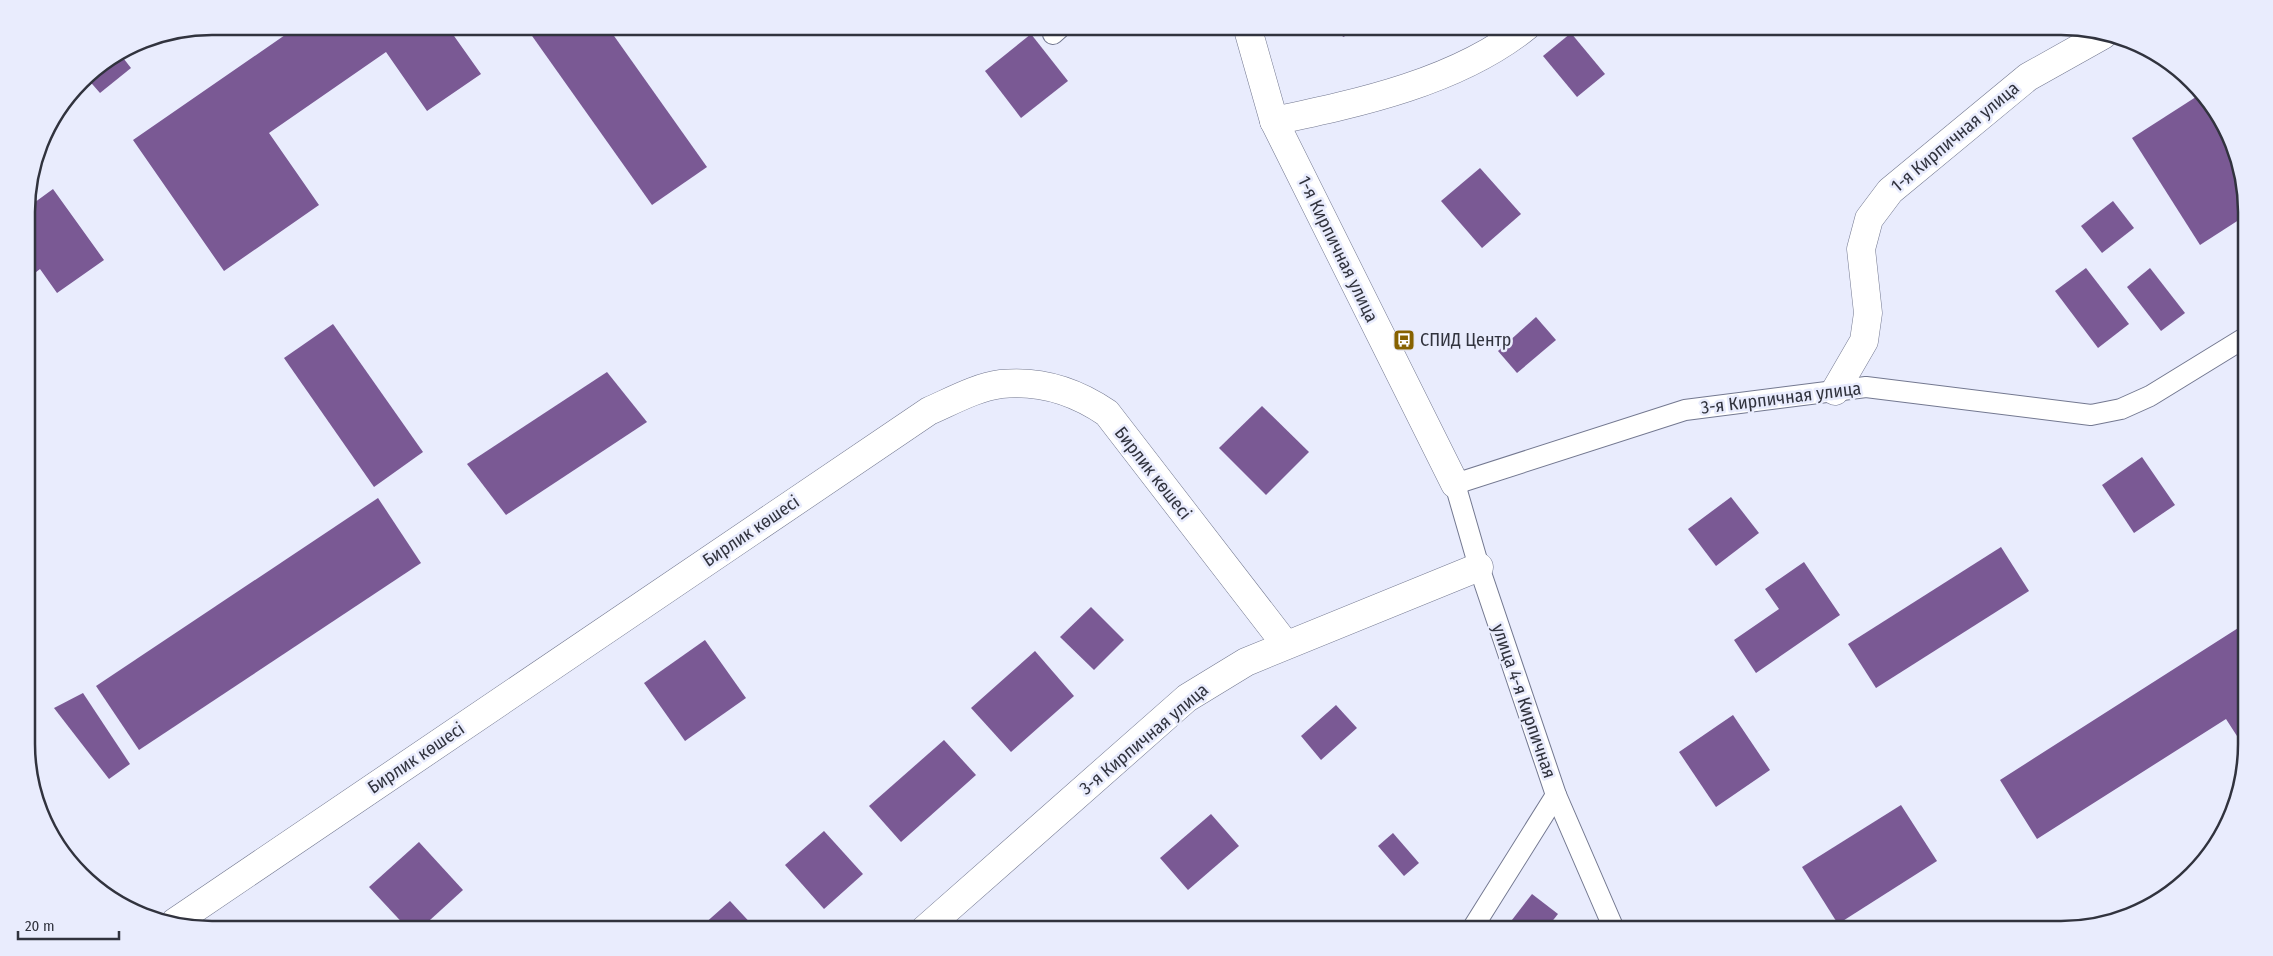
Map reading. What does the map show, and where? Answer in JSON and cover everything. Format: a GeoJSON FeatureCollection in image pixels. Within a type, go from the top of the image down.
{"type":"FeatureCollection","features":[{"type":"Feature","properties":{"kind":"street","name":"1-я Кирпичная улица"},"geometry":{"type":"LineString","coordinates":[[1250,35],[1274,121],[1455,484]]}},
{"type":"Feature","properties":{"kind":"street"},"geometry":{"type":"LineString","coordinates":[[1274,121],[1353,104],[1472,62],[1513,35]]}},
{"type":"Feature","properties":{"kind":"street","name":"1-я Кирпичная улица"},"geometry":{"type":"LineString","coordinates":[[1835,391],[1864,340],[1868,313],[1861,249],[1869,218],[1890,191],[2028,77],[2095,38]]}},
{"type":"Feature","properties":{"kind":"street","name":"Бирлик көшесі"},"geometry":{"type":"LineString","coordinates":[[181,918],[929,411],[972,393],[1001,384],[1061,388],[1087,400],[1106,413],[1286,645]]}},
{"type":"Feature","properties":{"kind":"street","name":"3-я Кирпичная улица"},"geometry":{"type":"LineString","coordinates":[[934,921],[1186,698],[1246,662],[1480,567]]}},
{"type":"Feature","properties":{"kind":"lane","name":"3-я Кирпичная улица"},"geometry":{"type":"LineString","coordinates":[[1455,484],[1685,410],[1866,387],[2091,415],[2121,410],[2150,396],[2238,342]]}},
{"type":"Feature","properties":{"kind":"lane","name":"улица 4-я Кирпичная"},"geometry":{"type":"LineString","coordinates":[[1455,484],[1480,567],[1556,795],[1478,921]]}},
{"type":"Feature","properties":{"kind":"lane"},"geometry":{"type":"LineString","coordinates":[[1556,795],[1610,921]]}},
{"type":"Feature","properties":{"kind":"building"},"geometry":{"type":"Polygon","coordinates":[[[285,35],[453,35],[481,74],[427,111],[386,52],[269,133],[319,205],[224,271],[133,140],[285,35]]]}},
{"type":"Feature","properties":{"kind":"building"},"geometry":{"type":"Polygon","coordinates":[[[531,35],[613,35],[707,167],[652,205],[531,35]]]}},
{"type":"Feature","properties":{"kind":"building"},"geometry":{"type":"Polygon","coordinates":[[[1032,35],[1068,81],[1021,118],[985,71],[1032,35]]]}},
{"type":"Feature","properties":{"kind":"building"},"geometry":{"type":"Polygon","coordinates":[[[1569,35],[1573,35],[1605,74],[1577,97],[1543,56],[1569,35]]]}},
{"type":"Feature","properties":{"kind":"building"},"geometry":{"type":"Polygon","coordinates":[[[124,59],[131,68],[100,93],[91,83],[124,59]]]}},
{"type":"Feature","properties":{"kind":"building"},"geometry":{"type":"Polygon","coordinates":[[[2196,97],[2220,134],[2229,155],[2235,178],[2238,221],[2200,245],[2132,138],[2196,97]]]}},
{"type":"Feature","properties":{"kind":"building"},"geometry":{"type":"Polygon","coordinates":[[[1480,168],[1521,214],[1482,248],[1441,201],[1480,168]]]}},
{"type":"Feature","properties":{"kind":"building"},"geometry":{"type":"Polygon","coordinates":[[[53,189],[104,260],[57,293],[40,269],[35,273],[35,202],[53,189]]]}},
{"type":"Feature","properties":{"kind":"building"},"geometry":{"type":"Polygon","coordinates":[[[2113,201],[2134,228],[2102,253],[2081,226],[2113,201]]]}},
{"type":"Feature","properties":{"kind":"building"},"geometry":{"type":"Polygon","coordinates":[[[2086,268],[2129,324],[2098,348],[2055,291],[2086,268]]]}},
{"type":"Feature","properties":{"kind":"building"},"geometry":{"type":"Polygon","coordinates":[[[2150,268],[2185,313],[2161,331],[2127,287],[2150,268]]]}},
{"type":"Feature","properties":{"kind":"building"},"geometry":{"type":"Polygon","coordinates":[[[1536,317],[1556,340],[1517,373],[1498,351],[1536,317]]]}},
{"type":"Feature","properties":{"kind":"building"},"geometry":{"type":"Polygon","coordinates":[[[333,324],[423,452],[374,487],[284,358],[333,324]]]}},
{"type":"Feature","properties":{"kind":"building"},"geometry":{"type":"Polygon","coordinates":[[[607,372],[647,422],[506,515],[467,464],[607,372]]]}},
{"type":"Feature","properties":{"kind":"building"},"geometry":{"type":"Polygon","coordinates":[[[1262,406],[1309,452],[1266,495],[1219,448],[1262,406]]]}},
{"type":"Feature","properties":{"kind":"building"},"geometry":{"type":"Polygon","coordinates":[[[2142,457],[2175,505],[2134,533],[2102,485],[2142,457]]]}},
{"type":"Feature","properties":{"kind":"building"},"geometry":{"type":"Polygon","coordinates":[[[1731,497],[1759,533],[1716,566],[1688,529],[1731,497]]]}},
{"type":"Feature","properties":{"kind":"building"},"geometry":{"type":"Polygon","coordinates":[[[378,498],[421,563],[139,750],[96,686],[378,498]]]}},
{"type":"Feature","properties":{"kind":"building"},"geometry":{"type":"Polygon","coordinates":[[[2001,547],[2029,591],[1876,688],[1848,644],[2001,547]]]}},
{"type":"Feature","properties":{"kind":"building"},"geometry":{"type":"Polygon","coordinates":[[[1804,562],[1840,615],[1756,673],[1734,640],[1779,609],[1765,589],[1804,562]]]}},
{"type":"Feature","properties":{"kind":"building"},"geometry":{"type":"Polygon","coordinates":[[[1091,607],[1124,640],[1094,670],[1060,637],[1091,607]]]}},
{"type":"Feature","properties":{"kind":"building"},"geometry":{"type":"Polygon","coordinates":[[[2238,628],[2238,738],[2226,719],[2037,839],[2000,780],[2238,628]]]}},
{"type":"Feature","properties":{"kind":"building"},"geometry":{"type":"Polygon","coordinates":[[[705,640],[746,698],[685,741],[644,683],[705,640]]]}},
{"type":"Feature","properties":{"kind":"building"},"geometry":{"type":"Polygon","coordinates":[[[1035,651],[1074,696],[1011,752],[971,708],[1035,651]]]}},
{"type":"Feature","properties":{"kind":"building"},"geometry":{"type":"Polygon","coordinates":[[[83,693],[130,764],[109,779],[54,708],[83,693]]]}},
{"type":"Feature","properties":{"kind":"building"},"geometry":{"type":"Polygon","coordinates":[[[1336,705],[1357,728],[1321,760],[1301,736],[1336,705]]]}},
{"type":"Feature","properties":{"kind":"building"},"geometry":{"type":"Polygon","coordinates":[[[1733,715],[1770,770],[1716,807],[1679,752],[1733,715]]]}},
{"type":"Feature","properties":{"kind":"building"},"geometry":{"type":"Polygon","coordinates":[[[944,740],[976,775],[901,842],[869,806],[944,740]]]}},
{"type":"Feature","properties":{"kind":"building"},"geometry":{"type":"Polygon","coordinates":[[[1901,805],[1937,861],[1843,921],[1836,921],[1802,867],[1901,805]]]}},
{"type":"Feature","properties":{"kind":"building"},"geometry":{"type":"Polygon","coordinates":[[[1211,814],[1239,846],[1188,890],[1160,858],[1211,814]]]}},
{"type":"Feature","properties":{"kind":"building"},"geometry":{"type":"Polygon","coordinates":[[[824,831],[863,874],[824,909],[785,865],[824,831]]]}},
{"type":"Feature","properties":{"kind":"building"},"geometry":{"type":"Polygon","coordinates":[[[1393,833],[1419,863],[1404,876],[1378,846],[1393,833]]]}},
{"type":"Feature","properties":{"kind":"building"},"geometry":{"type":"Polygon","coordinates":[[[419,842],[463,890],[429,921],[401,921],[369,887],[419,842]]]}},
{"type":"Feature","properties":{"kind":"building"},"geometry":{"type":"Polygon","coordinates":[[[1532,894],[1558,914],[1552,921],[1511,921],[1532,894]]]}},
{"type":"Feature","properties":{"kind":"building"},"geometry":{"type":"Polygon","coordinates":[[[730,901],[749,921],[708,921],[730,901]]]}},
{"type":"Feature","properties":{"kind":"place","name":"СПИД Центр"},"geometry":{"type":"Point","coordinates":[1404,340]}}]}
